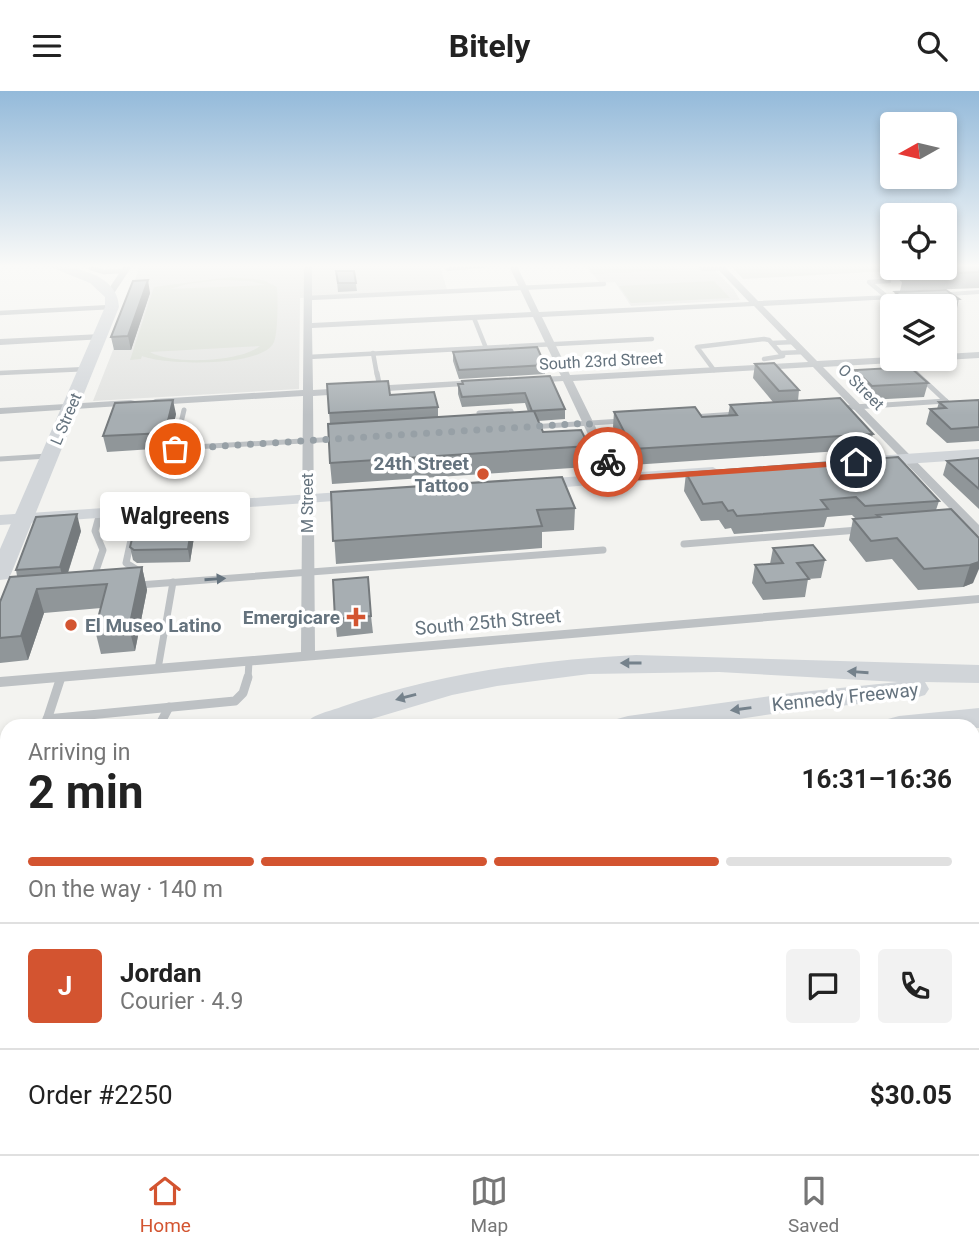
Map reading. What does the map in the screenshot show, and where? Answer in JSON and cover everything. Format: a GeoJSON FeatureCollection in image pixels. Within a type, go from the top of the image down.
{"type":"FeatureCollection","features":[{"type":"Feature","properties":{"kind":"highway"},"geometry":{"type":"LineString","coordinates":[[339,719],[403,698],[459,684],[579,666],[682,663],[884,674],[979,674]]}},
{"type":"Feature","properties":{"kind":"highway","name":"Kennedy Freeway"},"geometry":{"type":"LineString","coordinates":[[676,719],[792,702],[979,682]]}},
{"type":"Feature","properties":{"kind":"main road","name":"L Street"},"geometry":{"type":"LineString","coordinates":[[0,573],[101,337],[107,316]]}},
{"type":"Feature","properties":{"kind":"main road"},"geometry":{"type":"LineString","coordinates":[[856,462],[979,454]]}},
{"type":"Feature","properties":{"kind":"main road"},"geometry":{"type":"LineString","coordinates":[[521,485],[736,471]]}},
{"type":"Feature","properties":{"kind":"main road"},"geometry":{"type":"LineString","coordinates":[[0,520],[373,495]]}},
{"type":"Feature","properties":{"kind":"street","name":"M Street"},"geometry":{"type":"LineString","coordinates":[[308,316],[308,656]]}},
{"type":"Feature","properties":{"kind":"street"},"geometry":{"type":"LineString","coordinates":[[308,326],[524,316]]}},
{"type":"Feature","properties":{"kind":"street"},"geometry":{"type":"LineString","coordinates":[[537,316],[615,479]]}},
{"type":"Feature","properties":{"kind":"street","name":"O Street"},"geometry":{"type":"LineString","coordinates":[[768,316],[979,532]]}},
{"type":"Feature","properties":{"kind":"street"},"geometry":{"type":"LineString","coordinates":[[0,341],[101,337]]}},
{"type":"Feature","properties":{"kind":"street"},"geometry":{"type":"LineString","coordinates":[[957,356],[979,355]]}},
{"type":"Feature","properties":{"kind":"street","name":"South 23rd Street"},"geometry":{"type":"LineString","coordinates":[[527,381],[880,360]]}},
{"type":"Feature","properties":{"kind":"street"},"geometry":{"type":"LineString","coordinates":[[0,411],[487,383]]}},
{"type":"Feature","properties":{"kind":"street","name":"South 25th Street"},"geometry":{"type":"LineString","coordinates":[[0,682],[979,599]]}},
{"type":"Feature","properties":{"kind":"lane"},"geometry":{"type":"LineString","coordinates":[[474,318],[486,348]]}},
{"type":"Feature","properties":{"kind":"lane"},"geometry":{"type":"LineString","coordinates":[[308,357],[652,339]]}},
{"type":"Feature","properties":{"kind":"lane"},"geometry":{"type":"LineString","coordinates":[[714,370],[697,347],[764,339],[772,343],[783,356],[764,359]]}},
{"type":"Feature","properties":{"kind":"lane"},"geometry":{"type":"LineString","coordinates":[[772,343],[794,342]]}},
{"type":"Feature","properties":{"kind":"lane"},"geometry":{"type":"LineString","coordinates":[[781,353],[804,352]]}},
{"type":"Feature","properties":{"kind":"lane"},"geometry":{"type":"LineString","coordinates":[[373,353],[380,389]]}},
{"type":"Feature","properties":{"kind":"lane"},"geometry":{"type":"LineString","coordinates":[[0,373],[87,369]]}},
{"type":"Feature","properties":{"kind":"lane"},"geometry":{"type":"LineString","coordinates":[[914,371],[953,407]]}},
{"type":"Feature","properties":{"kind":"lane"},"geometry":{"type":"LineString","coordinates":[[831,408],[946,401]]}},
{"type":"Feature","properties":{"kind":"lane"},"geometry":{"type":"LineString","coordinates":[[184,410],[175,449],[347,438]]}},
{"type":"Feature","properties":{"kind":"lane"},"geometry":{"type":"LineString","coordinates":[[484,430],[479,413],[511,411],[517,428],[629,421]]}},
{"type":"Feature","properties":{"kind":"lane"},"geometry":{"type":"LineString","coordinates":[[683,417],[750,413]]}},
{"type":"Feature","properties":{"kind":"lane"},"geometry":{"type":"LineString","coordinates":[[0,459],[50,456]]}},
{"type":"Feature","properties":{"kind":"lane"},"geometry":{"type":"LineString","coordinates":[[135,585],[139,571],[126,563],[131,540],[147,526],[150,510]]}},
{"type":"Feature","properties":{"kind":"lane"},"geometry":{"type":"LineString","coordinates":[[91,588],[103,550],[95,531],[100,513]]}},
{"type":"Feature","properties":{"kind":"lane"},"geometry":{"type":"LineString","coordinates":[[684,544],[870,530]]}},
{"type":"Feature","properties":{"kind":"lane"},"geometry":{"type":"LineString","coordinates":[[124,586],[603,550]]}},
{"type":"Feature","properties":{"kind":"lane"},"geometry":{"type":"LineString","coordinates":[[158,669],[173,582]]}},
{"type":"Feature","properties":{"kind":"lane"},"geometry":{"type":"LineString","coordinates":[[77,719],[235,701],[243,696],[247,689],[249,661]]}},
{"type":"Feature","properties":{"kind":"lane"},"geometry":{"type":"LineString","coordinates":[[47,719],[61,677]]}},
{"type":"Feature","properties":{"kind":"lane"},"geometry":{"type":"LineString","coordinates":[[163,719],[169,707]]}},
{"type":"Feature","properties":{"kind":"shaded area"},"geometry":{"type":"Polygon","coordinates":[[[127,316],[300,316],[299,389],[93,401],[127,316]]]}},
{"type":"Feature","properties":{"kind":"shaded area"},"geometry":{"type":"Polygon","coordinates":[[[145,316],[277,316],[274,342],[266,350],[252,356],[212,362],[170,361],[142,356],[141,359],[130,360],[145,316]],[[260,346],[150,352],[174,359],[206,360],[238,356],[260,346]]]}},
{"type":"Feature","properties":{"kind":"building"},"geometry":{"type":"Polygon","coordinates":[[[119,316],[135,316],[128,336],[111,337],[119,316]]]}},
{"type":"Feature","properties":{"kind":"building"},"geometry":{"type":"Polygon","coordinates":[[[537,347],[545,365],[459,370],[453,352],[537,347]]]}},
{"type":"Feature","properties":{"kind":"building"},"geometry":{"type":"Polygon","coordinates":[[[774,363],[799,390],[779,391],[755,364],[774,363]]]}},
{"type":"Feature","properties":{"kind":"building"},"geometry":{"type":"Polygon","coordinates":[[[855,370],[914,371],[928,383],[872,386],[855,370]]]}},
{"type":"Feature","properties":{"kind":"building"},"geometry":{"type":"Polygon","coordinates":[[[550,376],[565,409],[532,411],[525,393],[462,397],[458,384],[463,384],[462,381],[550,376]]]}},
{"type":"Feature","properties":{"kind":"building"},"geometry":{"type":"Polygon","coordinates":[[[388,381],[390,395],[434,392],[438,407],[329,413],[327,384],[388,381]]]}},
{"type":"Feature","properties":{"kind":"building"},"geometry":{"type":"Polygon","coordinates":[[[840,398],[873,434],[633,449],[614,412],[695,407],[702,417],[737,415],[730,405],[840,398]]]}},
{"type":"Feature","properties":{"kind":"building"},"geometry":{"type":"Polygon","coordinates":[[[173,400],[165,433],[103,436],[115,403],[173,400]]]}},
{"type":"Feature","properties":{"kind":"building"},"geometry":{"type":"Polygon","coordinates":[[[979,400],[979,427],[951,429],[930,409],[946,408],[939,402],[979,400]]]}},
{"type":"Feature","properties":{"kind":"building"},"geometry":{"type":"Polygon","coordinates":[[[534,411],[543,432],[581,430],[589,446],[330,463],[328,424],[534,411]]]}},
{"type":"Feature","properties":{"kind":"building"},"geometry":{"type":"Polygon","coordinates":[[[898,457],[939,501],[865,506],[856,497],[821,500],[828,509],[737,516],[733,510],[728,511],[722,502],[703,504],[686,473],[898,457]]]}},
{"type":"Feature","properties":{"kind":"building"},"geometry":{"type":"Polygon","coordinates":[[[979,458],[979,489],[947,461],[979,458]]]}},
{"type":"Feature","properties":{"kind":"building"},"geometry":{"type":"Polygon","coordinates":[[[562,477],[575,508],[537,510],[542,526],[333,541],[331,492],[562,477]]]}},
{"type":"Feature","properties":{"kind":"building"},"geometry":{"type":"Polygon","coordinates":[[[951,509],[979,538],[979,562],[924,569],[897,538],[871,541],[853,519],[880,517],[877,515],[951,509]]]}},
{"type":"Feature","properties":{"kind":"building"},"geometry":{"type":"Polygon","coordinates":[[[77,514],[60,567],[16,570],[36,517],[77,514]]]}},
{"type":"Feature","properties":{"kind":"building"},"geometry":{"type":"Polygon","coordinates":[[[193,518],[188,549],[134,550],[130,547],[134,531],[138,527],[161,526],[162,520],[193,518]]]}},
{"type":"Feature","properties":{"kind":"building"},"geometry":{"type":"Polygon","coordinates":[[[813,545],[825,560],[797,563],[809,579],[766,583],[755,565],[783,563],[773,548],[813,545]]]}},
{"type":"Feature","properties":{"kind":"building"},"geometry":{"type":"Polygon","coordinates":[[[142,567],[129,628],[95,630],[107,584],[37,589],[21,636],[0,638],[0,602],[10,577],[142,567]]]}},
{"type":"Feature","properties":{"kind":"building"},"geometry":{"type":"Polygon","coordinates":[[[368,577],[371,616],[335,619],[333,580],[368,577]]]}},
{"type":"Feature","properties":{"kind":"way so far"},"geometry":{"type":"LineString","coordinates":[[175,449],[589,423],[608,462]]}},
{"type":"Feature","properties":{"kind":"place","name":"Walgreens"},"geometry":{"type":"Point","coordinates":[175,449]}},
{"type":"Feature","properties":{"kind":"place","name":"24th Street Tattoo"},"geometry":{"type":"Point","coordinates":[483,474]}},
{"type":"Feature","properties":{"kind":"place","name":"Emergicare"},"geometry":{"type":"Point","coordinates":[356,617]}},
{"type":"Feature","properties":{"kind":"place","name":"El Museo Latino"},"geometry":{"type":"Point","coordinates":[71,625]}},
{"type":"Feature","properties":{"kind":"route"},"geometry":{"type":"LineString","coordinates":[[608,462],[615,479],[856,462]]}}]}
